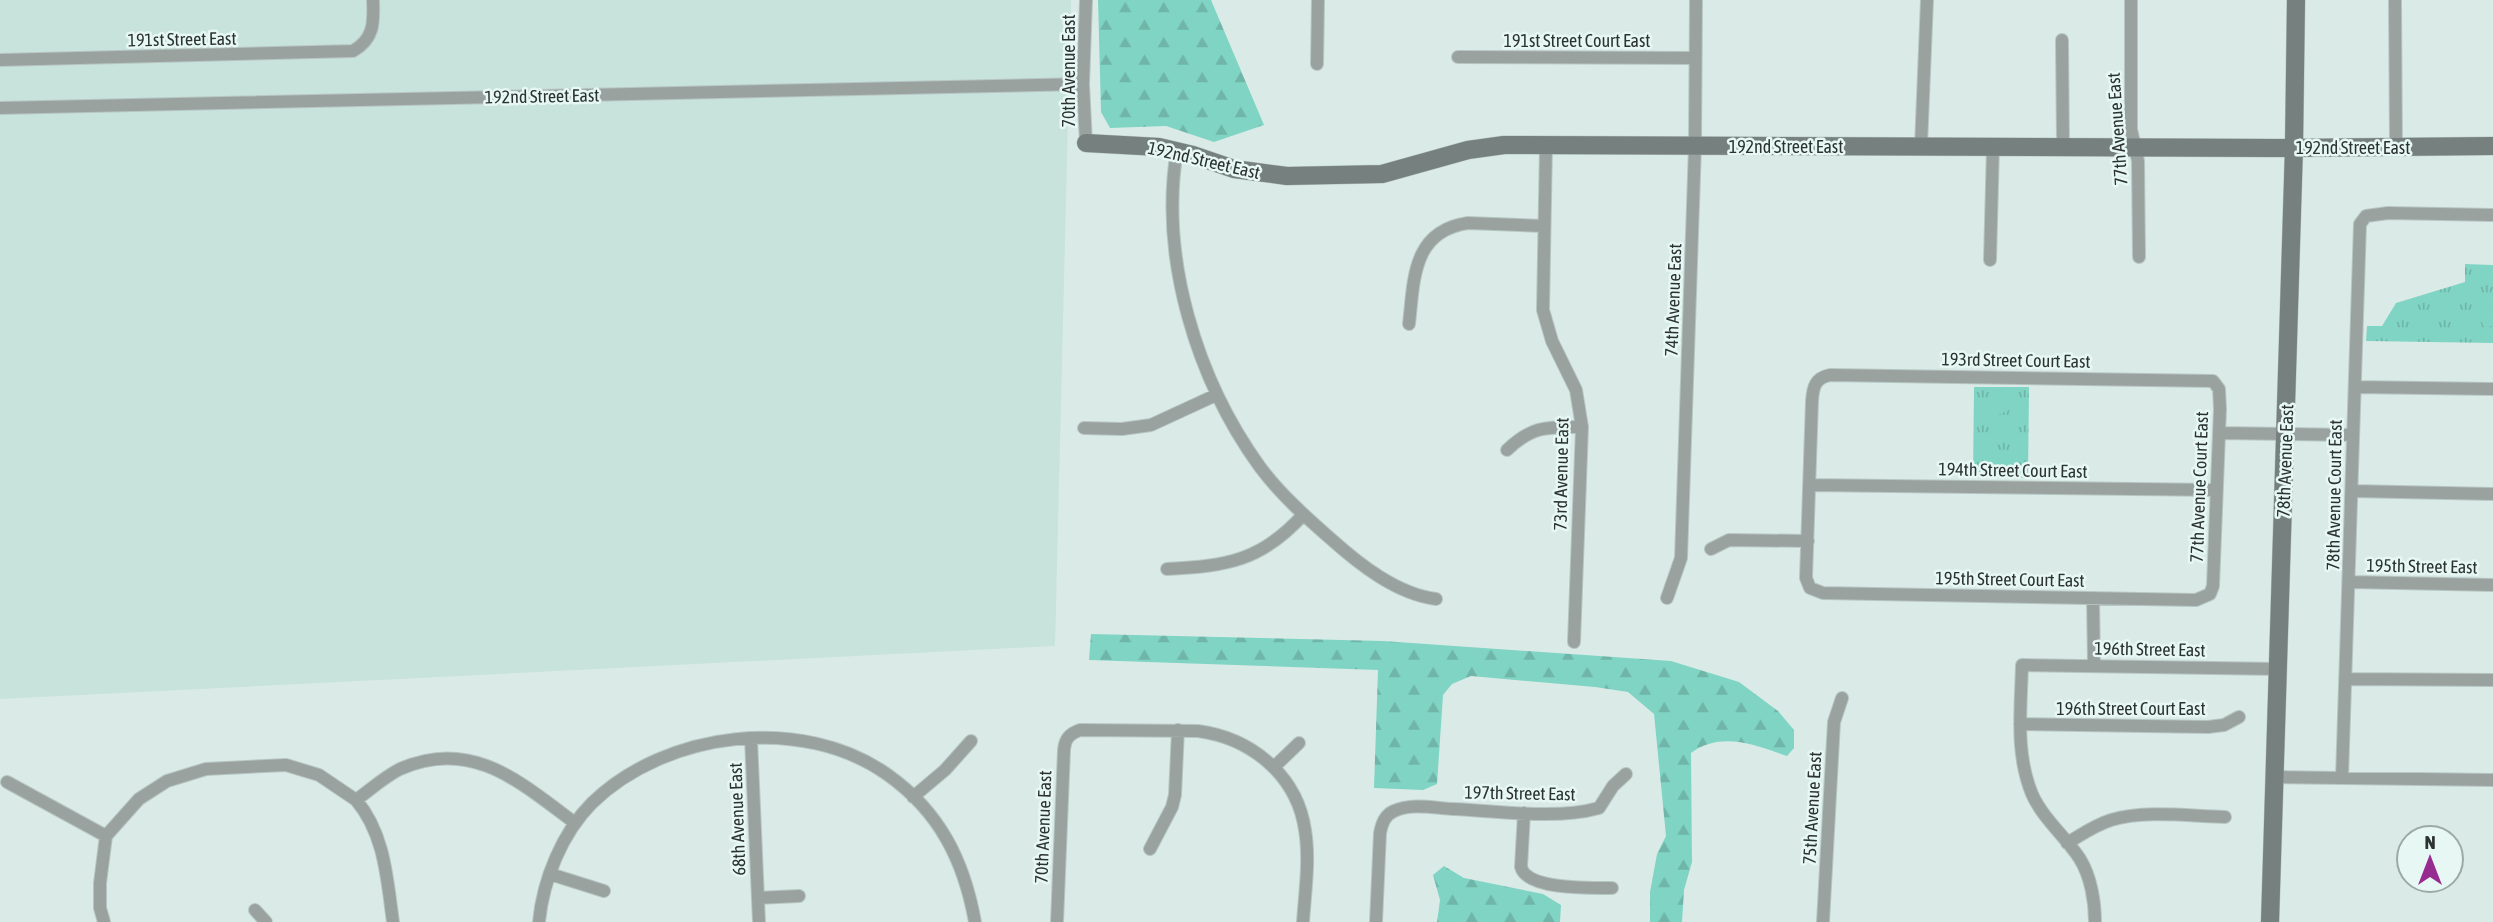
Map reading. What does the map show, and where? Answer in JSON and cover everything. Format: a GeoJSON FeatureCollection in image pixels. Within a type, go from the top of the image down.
{"type":"FeatureCollection","features":[{"type":"Feature","properties":{"kind":"street","name":"191st Street East"},"geometry":{"type":"LineString","coordinates":[[0,60],[352,51],[364,45],[373,26],[373,0]]}},
{"type":"Feature","properties":{"kind":"street","name":"70th Avenue East"},"geometry":{"type":"LineString","coordinates":[[1086,0],[1083,84],[1086,143]]}},
{"type":"Feature","properties":{"kind":"street"},"geometry":{"type":"LineString","coordinates":[[1317,64],[1318,0]]}},
{"type":"Feature","properties":{"kind":"street","name":"74th Avenue East"},"geometry":{"type":"LineString","coordinates":[[1667,598],[1681,558],[1695,146],[1696,0]]}},
{"type":"Feature","properties":{"kind":"street"},"geometry":{"type":"LineString","coordinates":[[1921,146],[1927,0]]}},
{"type":"Feature","properties":{"kind":"street","name":"77th Avenue East"},"geometry":{"type":"LineString","coordinates":[[2130,0],[2131,129],[2138,161],[2139,257]]}},
{"type":"Feature","properties":{"kind":"street","name":"78th Avenue East"},"geometry":{"type":"LineString","coordinates":[[2270,922],[2294,147],[2296,0]]}},
{"type":"Feature","properties":{"kind":"street"},"geometry":{"type":"LineString","coordinates":[[2395,0],[2396,147]]}},
{"type":"Feature","properties":{"kind":"street"},"geometry":{"type":"LineString","coordinates":[[2062,40],[2063,146]]}},
{"type":"Feature","properties":{"kind":"street","name":"191st Street Court East"},"geometry":{"type":"LineString","coordinates":[[1458,57],[1695,58]]}},
{"type":"Feature","properties":{"kind":"street","name":"192nd Street East"},"geometry":{"type":"LineString","coordinates":[[0,108],[1083,84]]}},
{"type":"Feature","properties":{"kind":"street","name":"192nd Street East"},"geometry":{"type":"LineString","coordinates":[[1086,143],[1177,150],[1234,169],[1287,176],[1361,176],[1397,171],[1468,150],[1504,145],[2493,146]]}},
{"type":"Feature","properties":{"kind":"street","name":"73rd Avenue East"},"geometry":{"type":"LineString","coordinates":[[1546,145],[1543,310],[1552,341],[1576,390],[1582,427],[1574,642]]}},
{"type":"Feature","properties":{"kind":"street"},"geometry":{"type":"LineString","coordinates":[[1990,260],[1993,147]]}},
{"type":"Feature","properties":{"kind":"street"},"geometry":{"type":"LineString","coordinates":[[1177,150],[1174,166],[1173,223],[1180,284],[1194,338],[1216,395],[1241,439],[1262,470],[1303,515],[1350,556],[1419,597],[1436,599]]}},
{"type":"Feature","properties":{"kind":"street","name":"78th Avenue Court East"},"geometry":{"type":"LineString","coordinates":[[2342,778],[2360,224],[2366,216],[2388,213],[2493,215]]}},
{"type":"Feature","properties":{"kind":"street"},"geometry":{"type":"LineString","coordinates":[[1409,324],[1415,272],[1420,254],[1437,234],[1468,223],[1543,226]]}},
{"type":"Feature","properties":{"kind":"street","name":"193rd Street Court East"},"geometry":{"type":"LineString","coordinates":[[1809,485],[1813,389],[1819,378],[1830,375],[2213,381]]}},
{"type":"Feature","properties":{"kind":"street","name":"77th Avenue Court East"},"geometry":{"type":"LineString","coordinates":[[2209,595],[2213,586],[2220,395],[2213,381]]}},
{"type":"Feature","properties":{"kind":"street"},"geometry":{"type":"LineString","coordinates":[[2355,387],[2493,389]]}},
{"type":"Feature","properties":{"kind":"street"},"geometry":{"type":"LineString","coordinates":[[1084,428],[1133,429],[1151,425],[1216,395]]}},
{"type":"Feature","properties":{"kind":"street"},"geometry":{"type":"LineString","coordinates":[[1507,450],[1532,430],[1582,427]]}},
{"type":"Feature","properties":{"kind":"street"},"geometry":{"type":"LineString","coordinates":[[2219,433],[2353,435]]}},
{"type":"Feature","properties":{"kind":"street"},"geometry":{"type":"LineString","coordinates":[[1711,549],[1729,540],[1808,541],[1809,485]]}},
{"type":"Feature","properties":{"kind":"street","name":"194th Street Court East"},"geometry":{"type":"LineString","coordinates":[[1809,485],[2217,490]]}},
{"type":"Feature","properties":{"kind":"street"},"geometry":{"type":"LineString","coordinates":[[2352,491],[2493,494]]}},
{"type":"Feature","properties":{"kind":"street"},"geometry":{"type":"LineString","coordinates":[[1167,569],[1213,567],[1245,558],[1266,548],[1303,515]]}},
{"type":"Feature","properties":{"kind":"street","name":"195th Street Court East"},"geometry":{"type":"LineString","coordinates":[[1808,541],[1806,578],[1810,588],[1823,593],[2196,600],[2209,595]]}},
{"type":"Feature","properties":{"kind":"street","name":"195th Street East"},"geometry":{"type":"LineString","coordinates":[[2350,582],[2493,585]]}},
{"type":"Feature","properties":{"kind":"street"},"geometry":{"type":"LineString","coordinates":[[2093,598],[2094,666]]}},
{"type":"Feature","properties":{"kind":"street","name":"196th Street East"},"geometry":{"type":"LineString","coordinates":[[2020,724],[2022,666],[2278,669]]}},
{"type":"Feature","properties":{"kind":"street"},"geometry":{"type":"LineString","coordinates":[[2346,678],[2493,680]]}},
{"type":"Feature","properties":{"kind":"street","name":"75th Avenue East"},"geometry":{"type":"LineString","coordinates":[[1823,922],[1833,722],[1842,698]]}},
{"type":"Feature","properties":{"kind":"street","name":"196th Street Court East"},"geometry":{"type":"LineString","coordinates":[[2020,724],[2208,727],[2224,725],[2239,718]]}},
{"type":"Feature","properties":{"kind":"street"},"geometry":{"type":"LineString","coordinates":[[2020,724],[2024,772],[2033,797],[2081,860],[2088,878],[2095,922]]}},
{"type":"Feature","properties":{"kind":"street","name":"70th Avenue East"},"geometry":{"type":"LineString","coordinates":[[1057,922],[1064,750],[1070,734],[1080,730],[1178,730]]}},
{"type":"Feature","properties":{"kind":"street"},"geometry":{"type":"LineString","coordinates":[[1150,849],[1175,794],[1178,730],[1216,733],[1248,747],[1274,767],[1293,794],[1305,828],[1307,846],[1303,922]]}},
{"type":"Feature","properties":{"kind":"street","name":"68th Avenue East"},"geometry":{"type":"LineString","coordinates":[[751,739],[759,922]]}},
{"type":"Feature","properties":{"kind":"street"},"geometry":{"type":"LineString","coordinates":[[539,922],[550,874],[576,823],[591,804],[609,788],[652,762],[708,744],[775,739],[826,746],[856,757],[885,773],[913,797],[947,837],[957,857],[970,895],[975,922]]}},
{"type":"Feature","properties":{"kind":"street"},"geometry":{"type":"LineString","coordinates":[[913,797],[945,770],[971,741]]}},
{"type":"Feature","properties":{"kind":"street"},"geometry":{"type":"LineString","coordinates":[[1274,767],[1299,743]]}},
{"type":"Feature","properties":{"kind":"street"},"geometry":{"type":"LineString","coordinates":[[356,800],[398,770],[441,758],[468,759],[500,770],[576,823]]}},
{"type":"Feature","properties":{"kind":"street"},"geometry":{"type":"LineString","coordinates":[[104,922],[99,887],[106,836],[139,799],[167,781],[206,769],[271,765],[293,767],[330,781],[356,800],[367,814],[385,865],[393,922]]}},
{"type":"Feature","properties":{"kind":"street","name":"197th Street East"},"geometry":{"type":"LineString","coordinates":[[1376,922],[1380,833],[1385,817],[1396,810],[1417,807],[1575,813],[1600,808],[1613,786],[1626,774]]}},
{"type":"Feature","properties":{"kind":"street"},"geometry":{"type":"LineString","coordinates":[[2276,777],[2493,780]]}},
{"type":"Feature","properties":{"kind":"street"},"geometry":{"type":"LineString","coordinates":[[6,782],[106,836]]}},
{"type":"Feature","properties":{"kind":"street"},"geometry":{"type":"LineString","coordinates":[[1524,813],[1522,873],[1530,879],[1548,884],[1612,888]]}},
{"type":"Feature","properties":{"kind":"street"},"geometry":{"type":"LineString","coordinates":[[2067,843],[2095,827],[2131,816],[2225,817]]}},
{"type":"Feature","properties":{"kind":"street"},"geometry":{"type":"LineString","coordinates":[[550,874],[604,891]]}},
{"type":"Feature","properties":{"kind":"street","name":"68th Avenue East"},"geometry":{"type":"LineString","coordinates":[[758,898],[799,896]]}},
{"type":"Feature","properties":{"kind":"street"},"geometry":{"type":"LineString","coordinates":[[255,910],[266,922]]}},
{"type":"Feature","properties":{"kind":"shaded area"},"geometry":{"type":"Polygon","coordinates":[[[0,0],[1071,0],[1055,646],[0,699],[0,0]]]}},
{"type":"Feature","properties":{"kind":"green space"},"geometry":{"type":"Polygon","coordinates":[[[1098,0],[1211,0],[1264,125],[1214,142],[1166,126],[1110,128],[1101,112],[1098,0]]]}},
{"type":"Feature","properties":{"kind":"green space"},"geometry":{"type":"Polygon","coordinates":[[[2465,264],[2493,265],[2493,343],[2366,341],[2367,326],[2382,326],[2396,303],[2465,282],[2465,264]]]}},
{"type":"Feature","properties":{"kind":"green space"},"geometry":{"type":"Polygon","coordinates":[[[2484,299],[2493,316],[2493,325],[2485,329],[2473,305],[2484,299]]]}},
{"type":"Feature","properties":{"kind":"green space"},"geometry":{"type":"Polygon","coordinates":[[[1974,387],[2029,387],[2028,478],[1973,477],[1974,387]]]}},
{"type":"Feature","properties":{"kind":"green space"},"geometry":{"type":"Polygon","coordinates":[[[2008,396],[2014,408],[1988,419],[1983,407],[2008,396]]]}},
{"type":"Feature","properties":{"kind":"green space"},"geometry":{"type":"Polygon","coordinates":[[[1091,634],[1383,641],[1671,661],[1739,682],[1778,711],[1794,730],[1794,748],[1787,756],[1750,744],[1726,741],[1702,746],[1691,753],[1692,862],[1684,890],[1682,922],[1650,922],[1650,892],[1657,854],[1666,836],[1654,714],[1628,692],[1471,676],[1452,684],[1443,695],[1437,784],[1423,790],[1374,788],[1378,670],[1089,660],[1091,634]]]}},
{"type":"Feature","properties":{"kind":"green space"},"geometry":{"type":"Polygon","coordinates":[[[1444,866],[1464,878],[1543,894],[1561,905],[1560,922],[1437,922],[1440,900],[1433,875],[1444,866]]]}}]}
